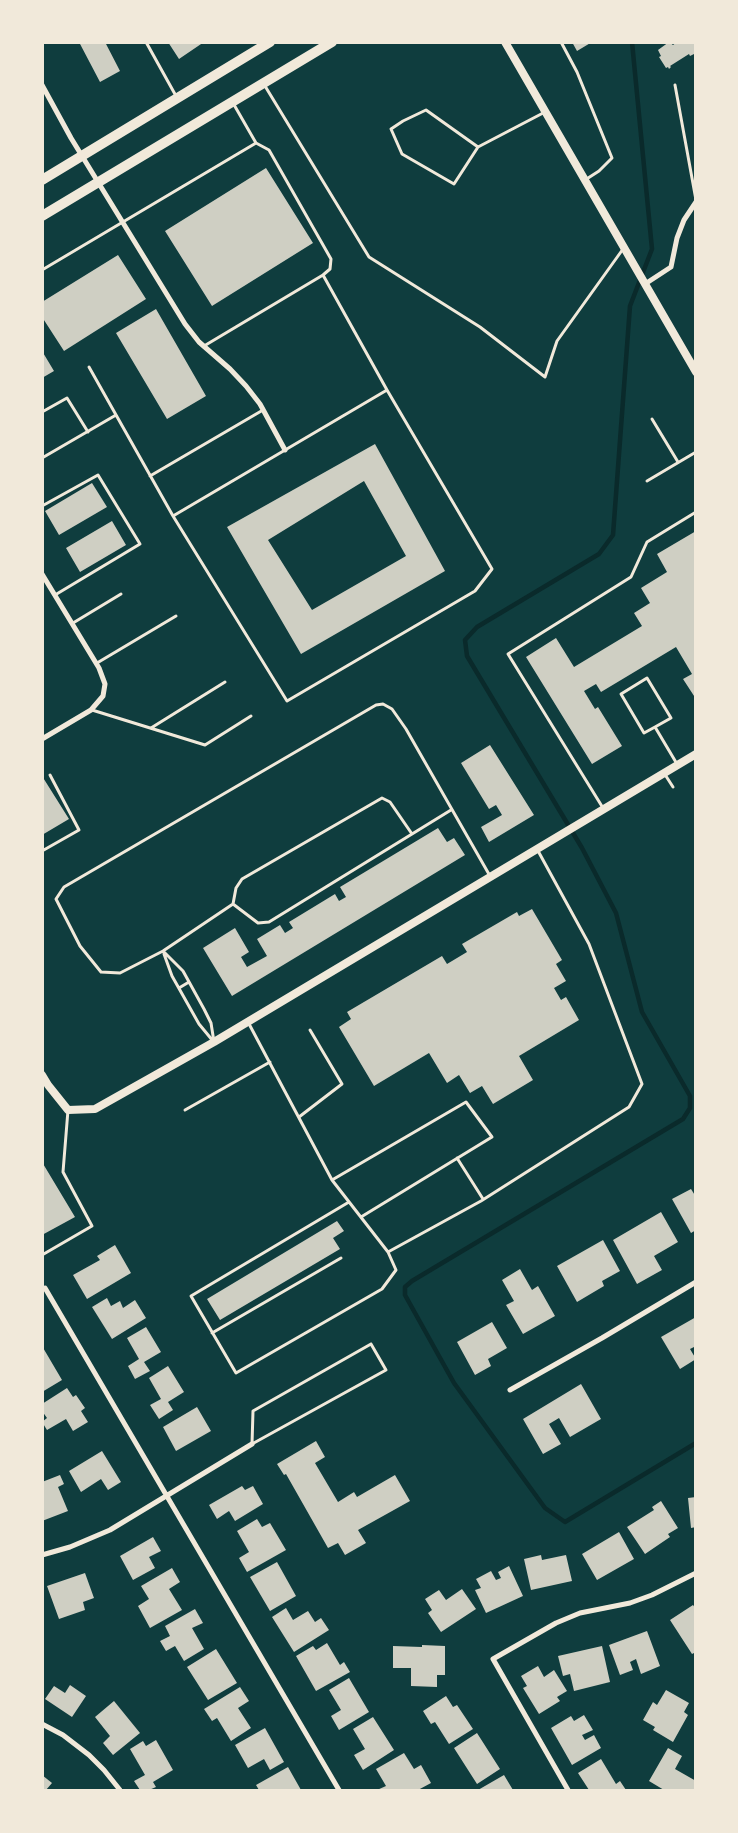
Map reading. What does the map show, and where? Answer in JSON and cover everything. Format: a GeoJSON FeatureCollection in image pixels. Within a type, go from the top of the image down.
{"type":"FeatureCollection","features":[{"type":"Feature","properties":{"kind":"main road"},"geometry":{"type":"LineString","coordinates":[[42,180],[270,42]]}},
{"type":"Feature","properties":{"kind":"main road"},"geometry":{"type":"LineString","coordinates":[[42,216],[332,42]]}},
{"type":"Feature","properties":{"kind":"street"},"geometry":{"type":"LineString","coordinates":[[505,42],[696,372]]}},
{"type":"Feature","properties":{"kind":"street"},"geometry":{"type":"LineString","coordinates":[[42,85],[185,324],[204,346],[235,375],[263,410],[286,450]]}},
{"type":"Feature","properties":{"kind":"street"},"geometry":{"type":"LineString","coordinates":[[645,284],[671,267],[684,220],[696,201]]}},
{"type":"Feature","properties":{"kind":"street"},"geometry":{"type":"LineString","coordinates":[[42,574],[96,664],[105,684],[103,696],[91,710],[42,739]]}},
{"type":"Feature","properties":{"kind":"street"},"geometry":{"type":"LineString","coordinates":[[42,1075],[68,1110],[95,1109],[248,1022],[696,754]]}},
{"type":"Feature","properties":{"kind":"street"},"geometry":{"type":"LineString","coordinates":[[510,1390],[696,1282]]}},
{"type":"Feature","properties":{"kind":"street"},"geometry":{"type":"LineString","coordinates":[[45,1288],[339,1790]]}},
{"type":"Feature","properties":{"kind":"street"},"geometry":{"type":"LineString","coordinates":[[42,1555],[70,1547],[110,1530],[252,1444]]}},
{"type":"Feature","properties":{"kind":"street"},"geometry":{"type":"LineString","coordinates":[[568,1790],[493,1659],[556,1623],[580,1613],[630,1603],[652,1595],[696,1573]]}},
{"type":"Feature","properties":{"kind":"street"},"geometry":{"type":"LineString","coordinates":[[42,1724],[63,1735],[89,1755],[120,1790]]}},
{"type":"Feature","properties":{"kind":"lane"},"geometry":{"type":"LineString","coordinates":[[146,42],[177,99]]}},
{"type":"Feature","properties":{"kind":"lane"},"geometry":{"type":"LineString","coordinates":[[561,42],[577,72],[612,158],[599,171],[584,180]]}},
{"type":"Feature","properties":{"kind":"lane"},"geometry":{"type":"LineString","coordinates":[[264,84],[369,257],[480,327],[545,377],[557,341],[624,248]]}},
{"type":"Feature","properties":{"kind":"lane"},"geometry":{"type":"LineString","coordinates":[[674,85],[696,201]]}},
{"type":"Feature","properties":{"kind":"lane"},"geometry":{"type":"LineString","coordinates":[[204,346],[323,275],[330,269],[332,259],[270,150],[256,143],[233,102]]}},
{"type":"Feature","properties":{"kind":"lane"},"geometry":{"type":"LineString","coordinates":[[478,148],[426,110],[402,121],[391,129],[402,154],[454,184],[478,148],[545,112]]}},
{"type":"Feature","properties":{"kind":"lane"},"geometry":{"type":"LineString","coordinates":[[42,270],[256,143]]}},
{"type":"Feature","properties":{"kind":"lane"},"geometry":{"type":"LineString","coordinates":[[89,367],[173,516],[287,701],[476,591],[492,569],[387,390],[323,275]]}},
{"type":"Feature","properties":{"kind":"lane"},"geometry":{"type":"LineString","coordinates":[[173,516],[387,390]]}},
{"type":"Feature","properties":{"kind":"lane"},"geometry":{"type":"LineString","coordinates":[[42,412],[67,398],[88,432]]}},
{"type":"Feature","properties":{"kind":"lane"},"geometry":{"type":"LineString","coordinates":[[150,476],[263,410]]}},
{"type":"Feature","properties":{"kind":"lane"},"geometry":{"type":"LineString","coordinates":[[42,458],[116,416]]}},
{"type":"Feature","properties":{"kind":"lane"},"geometry":{"type":"LineString","coordinates":[[652,419],[678,462]]}},
{"type":"Feature","properties":{"kind":"lane"},"geometry":{"type":"LineString","coordinates":[[647,481],[696,452]]}},
{"type":"Feature","properties":{"kind":"lane"},"geometry":{"type":"LineString","coordinates":[[42,506],[98,475],[140,544],[55,595]]}},
{"type":"Feature","properties":{"kind":"lane"},"geometry":{"type":"LineString","coordinates":[[604,809],[508,654],[631,577],[647,542],[696,512]]}},
{"type":"Feature","properties":{"kind":"lane"},"geometry":{"type":"LineString","coordinates":[[72,624],[121,594]]}},
{"type":"Feature","properties":{"kind":"lane"},"geometry":{"type":"LineString","coordinates":[[96,664],[176,616]]}},
{"type":"Feature","properties":{"kind":"lane"},"geometry":{"type":"LineString","coordinates":[[647,678],[671,718],[655,727],[644,733],[621,694],[647,678]]}},
{"type":"Feature","properties":{"kind":"lane"},"geometry":{"type":"LineString","coordinates":[[150,729],[225,682]]}},
{"type":"Feature","properties":{"kind":"lane"},"geometry":{"type":"LineString","coordinates":[[412,834],[390,802],[382,798],[242,879],[236,888],[233,904],[163,951],[120,973],[101,972],[80,946],[56,899],[64,886],[376,705],[384,704],[392,710],[406,729],[490,876]]}},
{"type":"Feature","properties":{"kind":"lane"},"geometry":{"type":"LineString","coordinates":[[91,710],[205,745],[251,716]]}},
{"type":"Feature","properties":{"kind":"lane"},"geometry":{"type":"LineString","coordinates":[[655,727],[677,765]]}},
{"type":"Feature","properties":{"kind":"lane"},"geometry":{"type":"LineString","coordinates":[[664,772],[673,787]]}},
{"type":"Feature","properties":{"kind":"lane"},"geometry":{"type":"LineString","coordinates":[[42,851],[79,830],[50,775]]}},
{"type":"Feature","properties":{"kind":"lane"},"geometry":{"type":"LineString","coordinates":[[233,904],[258,923],[269,922],[451,810]]}},
{"type":"Feature","properties":{"kind":"lane"},"geometry":{"type":"LineString","coordinates":[[388,1252],[483,1199],[629,1107],[642,1084],[590,944],[536,849]]}},
{"type":"Feature","properties":{"kind":"lane"},"geometry":{"type":"LineString","coordinates":[[163,951],[183,971],[211,1023],[214,1042]]}},
{"type":"Feature","properties":{"kind":"lane"},"geometry":{"type":"LineString","coordinates":[[163,951],[179,988],[199,1024],[214,1042]]}},
{"type":"Feature","properties":{"kind":"lane"},"geometry":{"type":"LineString","coordinates":[[179,988],[189,982]]}},
{"type":"Feature","properties":{"kind":"lane"},"geometry":{"type":"LineString","coordinates":[[248,1022],[332,1180],[350,1202],[388,1252],[396,1270],[382,1289],[236,1373],[191,1296],[350,1202]]}},
{"type":"Feature","properties":{"kind":"lane"},"geometry":{"type":"LineString","coordinates":[[299,1117],[342,1084],[310,1030]]}},
{"type":"Feature","properties":{"kind":"lane"},"geometry":{"type":"LineString","coordinates":[[185,1110],[270,1062]]}},
{"type":"Feature","properties":{"kind":"lane"},"geometry":{"type":"LineString","coordinates":[[332,1180],[466,1102],[492,1137],[360,1217]]}},
{"type":"Feature","properties":{"kind":"lane"},"geometry":{"type":"LineString","coordinates":[[42,1255],[92,1226],[63,1172],[68,1110]]}},
{"type":"Feature","properties":{"kind":"lane"},"geometry":{"type":"LineString","coordinates":[[457,1158],[483,1199]]}},
{"type":"Feature","properties":{"kind":"lane"},"geometry":{"type":"LineString","coordinates":[[212,1333],[341,1258]]}},
{"type":"Feature","properties":{"kind":"lane"},"geometry":{"type":"LineString","coordinates":[[371,1344],[386,1370],[252,1444],[253,1411],[371,1344]]}},
{"type":"Feature","properties":{"kind":"building"},"geometry":{"type":"Polygon","coordinates":[[[79,42],[105,42],[120,71],[100,82],[79,42]]]}},
{"type":"Feature","properties":{"kind":"building"},"geometry":{"type":"Polygon","coordinates":[[[168,42],[204,42],[179,59],[168,42]]]}},
{"type":"Feature","properties":{"kind":"building"},"geometry":{"type":"Polygon","coordinates":[[[572,42],[592,42],[577,51],[572,42]]]}},
{"type":"Feature","properties":{"kind":"building"},"geometry":{"type":"Polygon","coordinates":[[[669,42],[673,45],[677,42],[696,42],[696,53],[690,56],[689,54],[670,66],[669,69],[668,67],[666,68],[659,57],[661,56],[658,50],[669,42]]]}},
{"type":"Feature","properties":{"kind":"building"},"geometry":{"type":"Polygon","coordinates":[[[266,168],[313,243],[212,306],[165,231],[266,168]]]}},
{"type":"Feature","properties":{"kind":"building"},"geometry":{"type":"Polygon","coordinates":[[[118,255],[146,299],[64,351],[42,317],[42,302],[118,255]]]}},
{"type":"Feature","properties":{"kind":"building"},"geometry":{"type":"Polygon","coordinates":[[[156,309],[206,396],[167,419],[116,333],[156,309]]]}},
{"type":"Feature","properties":{"kind":"building"},"geometry":{"type":"Polygon","coordinates":[[[42,351],[54,371],[42,378],[42,351]]]}},
{"type":"Feature","properties":{"kind":"building"},"geometry":{"type":"Polygon","coordinates":[[[375,444],[445,571],[301,654],[227,527],[375,444]],[[364,481],[268,540],[312,610],[406,556],[364,481]]]}},
{"type":"Feature","properties":{"kind":"building"},"geometry":{"type":"Polygon","coordinates":[[[92,483],[107,507],[59,535],[45,511],[92,483]]]}},
{"type":"Feature","properties":{"kind":"building"},"geometry":{"type":"Polygon","coordinates":[[[112,521],[126,545],[80,572],[66,548],[112,521]]]}},
{"type":"Feature","properties":{"kind":"building"},"geometry":{"type":"Polygon","coordinates":[[[696,531],[696,699],[683,679],[692,674],[676,647],[601,692],[596,684],[584,691],[595,709],[598,707],[622,746],[592,764],[526,657],[556,638],[574,667],[642,626],[634,613],[650,603],[641,588],[667,572],[657,554],[696,531]]]}},
{"type":"Feature","properties":{"kind":"building"},"geometry":{"type":"Polygon","coordinates":[[[490,745],[534,815],[489,842],[481,827],[502,815],[496,805],[489,809],[461,763],[490,745]]]}},
{"type":"Feature","properties":{"kind":"building"},"geometry":{"type":"Polygon","coordinates":[[[42,776],[69,819],[42,835],[42,776]]]}},
{"type":"Feature","properties":{"kind":"building"},"geometry":{"type":"Polygon","coordinates":[[[438,828],[447,842],[454,838],[465,855],[232,996],[203,948],[235,928],[249,952],[241,957],[247,967],[267,956],[257,939],[280,925],[285,933],[293,928],[289,922],[335,894],[339,901],[346,897],[340,887],[438,828]]]}},
{"type":"Feature","properties":{"kind":"building"},"geometry":{"type":"Polygon","coordinates":[[[532,909],[562,960],[556,964],[566,981],[554,988],[561,1000],[566,997],[579,1020],[519,1056],[533,1080],[493,1104],[482,1086],[470,1093],[459,1075],[447,1083],[429,1053],[374,1086],[339,1027],[351,1019],[347,1012],[442,956],[447,964],[467,952],[462,944],[517,912],[519,916],[532,909]]]}},
{"type":"Feature","properties":{"kind":"building"},"geometry":{"type":"Polygon","coordinates":[[[42,1162],[75,1217],[42,1235],[42,1162]]]}},
{"type":"Feature","properties":{"kind":"building"},"geometry":{"type":"Polygon","coordinates":[[[691,1189],[696,1197],[696,1230],[691,1233],[672,1199],[691,1189]]]}},
{"type":"Feature","properties":{"kind":"building"},"geometry":{"type":"Polygon","coordinates":[[[661,1212],[678,1242],[654,1256],[662,1270],[637,1284],[613,1240],[661,1212]]]}},
{"type":"Feature","properties":{"kind":"building"},"geometry":{"type":"Polygon","coordinates":[[[337,1221],[344,1231],[333,1238],[340,1249],[220,1320],[207,1299],[337,1221]]]}},
{"type":"Feature","properties":{"kind":"building"},"geometry":{"type":"Polygon","coordinates":[[[603,1240],[620,1271],[602,1281],[604,1286],[577,1302],[557,1266],[603,1240]]]}},
{"type":"Feature","properties":{"kind":"building"},"geometry":{"type":"Polygon","coordinates":[[[115,1245],[131,1273],[87,1299],[73,1275],[100,1260],[97,1256],[115,1245]]]}},
{"type":"Feature","properties":{"kind":"building"},"geometry":{"type":"Polygon","coordinates":[[[520,1269],[532,1290],[538,1286],[555,1316],[523,1334],[506,1305],[514,1301],[502,1280],[520,1269]]]}},
{"type":"Feature","properties":{"kind":"building"},"geometry":{"type":"Polygon","coordinates":[[[107,1298],[111,1306],[120,1301],[123,1308],[135,1300],[146,1318],[112,1339],[92,1307],[107,1298]]]}},
{"type":"Feature","properties":{"kind":"building"},"geometry":{"type":"Polygon","coordinates":[[[696,1317],[696,1346],[690,1349],[696,1359],[680,1369],[661,1337],[696,1317]]]}},
{"type":"Feature","properties":{"kind":"building"},"geometry":{"type":"Polygon","coordinates":[[[492,1322],[507,1348],[488,1359],[491,1366],[475,1375],[457,1342],[492,1322]]]}},
{"type":"Feature","properties":{"kind":"building"},"geometry":{"type":"Polygon","coordinates":[[[146,1327],[161,1352],[144,1362],[150,1371],[135,1379],[128,1366],[139,1359],[127,1338],[146,1327]]]}},
{"type":"Feature","properties":{"kind":"building"},"geometry":{"type":"Polygon","coordinates":[[[42,1346],[62,1380],[42,1392],[42,1346]]]}},
{"type":"Feature","properties":{"kind":"building"},"geometry":{"type":"Polygon","coordinates":[[[168,1366],[184,1392],[168,1402],[173,1410],[159,1419],[150,1405],[161,1399],[149,1378],[168,1366]]]}},
{"type":"Feature","properties":{"kind":"building"},"geometry":{"type":"Polygon","coordinates":[[[581,1384],[601,1419],[570,1437],[559,1418],[549,1424],[561,1444],[543,1454],[523,1419],[581,1384]]]}},
{"type":"Feature","properties":{"kind":"building"},"geometry":{"type":"Polygon","coordinates":[[[67,1388],[73,1397],[76,1395],[85,1408],[81,1411],[88,1422],[73,1431],[66,1419],[47,1430],[42,1422],[47,1418],[42,1411],[42,1404],[67,1388]]]}},
{"type":"Feature","properties":{"kind":"building"},"geometry":{"type":"Polygon","coordinates":[[[197,1407],[211,1431],[176,1451],[163,1427],[197,1407]]]}},
{"type":"Feature","properties":{"kind":"building"},"geometry":{"type":"Polygon","coordinates":[[[316,1441],[325,1457],[315,1463],[338,1502],[354,1492],[357,1497],[395,1475],[410,1501],[358,1530],[366,1543],[345,1555],[338,1543],[328,1548],[286,1474],[284,1475],[277,1464],[316,1441]]]}},
{"type":"Feature","properties":{"kind":"building"},"geometry":{"type":"Polygon","coordinates":[[[102,1451],[121,1482],[108,1490],[101,1479],[81,1492],[69,1471],[102,1451]]]}},
{"type":"Feature","properties":{"kind":"building"},"geometry":{"type":"Polygon","coordinates":[[[60,1475],[64,1484],[58,1487],[68,1511],[42,1521],[42,1482],[60,1475]]]}},
{"type":"Feature","properties":{"kind":"building"},"geometry":{"type":"Polygon","coordinates":[[[242,1486],[245,1490],[253,1486],[263,1504],[235,1521],[229,1511],[217,1519],[209,1505],[242,1486]]]}},
{"type":"Feature","properties":{"kind":"building"},"geometry":{"type":"Polygon","coordinates":[[[696,1497],[696,1527],[691,1528],[688,1498],[696,1497]]]}},
{"type":"Feature","properties":{"kind":"building"},"geometry":{"type":"Polygon","coordinates":[[[661,1501],[678,1528],[668,1534],[670,1537],[645,1554],[627,1527],[654,1510],[652,1507],[661,1501]]]}},
{"type":"Feature","properties":{"kind":"building"},"geometry":{"type":"Polygon","coordinates":[[[257,1519],[262,1527],[270,1523],[286,1550],[247,1572],[239,1558],[249,1552],[237,1531],[257,1519]]]}},
{"type":"Feature","properties":{"kind":"building"},"geometry":{"type":"Polygon","coordinates":[[[619,1532],[634,1559],[597,1580],[582,1554],[619,1532]]]}},
{"type":"Feature","properties":{"kind":"building"},"geometry":{"type":"Polygon","coordinates":[[[153,1537],[161,1551],[149,1557],[155,1568],[133,1580],[120,1556],[153,1537]]]}},
{"type":"Feature","properties":{"kind":"building"},"geometry":{"type":"Polygon","coordinates":[[[541,1555],[542,1560],[566,1555],[572,1581],[531,1590],[524,1559],[541,1555]]]}},
{"type":"Feature","properties":{"kind":"building"},"geometry":{"type":"Polygon","coordinates":[[[277,1562],[296,1596],[270,1611],[250,1577],[277,1562]]]}},
{"type":"Feature","properties":{"kind":"building"},"geometry":{"type":"Polygon","coordinates":[[[509,1566],[523,1596],[486,1613],[475,1590],[481,1588],[476,1579],[491,1571],[496,1580],[501,1578],[498,1572],[509,1566]]]}},
{"type":"Feature","properties":{"kind":"building"},"geometry":{"type":"Polygon","coordinates":[[[172,1568],[180,1582],[169,1589],[182,1610],[150,1628],[138,1606],[149,1599],[141,1586],[172,1568]]]}},
{"type":"Feature","properties":{"kind":"building"},"geometry":{"type":"Polygon","coordinates":[[[85,1573],[94,1598],[83,1602],[85,1610],[59,1619],[47,1586],[85,1573]]]}},
{"type":"Feature","properties":{"kind":"building"},"geometry":{"type":"Polygon","coordinates":[[[462,1589],[476,1609],[441,1632],[428,1613],[432,1610],[425,1599],[439,1590],[446,1600],[462,1589]]]}},
{"type":"Feature","properties":{"kind":"building"},"geometry":{"type":"Polygon","coordinates":[[[693,1605],[696,1609],[696,1652],[692,1654],[670,1620],[693,1605]]]}},
{"type":"Feature","properties":{"kind":"building"},"geometry":{"type":"Polygon","coordinates":[[[286,1608],[293,1620],[308,1611],[315,1622],[321,1618],[329,1630],[294,1652],[272,1617],[286,1608]]]}},
{"type":"Feature","properties":{"kind":"building"},"geometry":{"type":"Polygon","coordinates":[[[195,1609],[203,1623],[192,1628],[204,1649],[184,1661],[175,1646],[166,1651],[160,1641],[170,1636],[165,1626],[195,1609]]]}},
{"type":"Feature","properties":{"kind":"building"},"geometry":{"type":"Polygon","coordinates":[[[647,1631],[660,1666],[641,1674],[636,1659],[630,1662],[633,1670],[620,1675],[609,1645],[647,1631]]]}},
{"type":"Feature","properties":{"kind":"building"},"geometry":{"type":"Polygon","coordinates":[[[327,1643],[340,1665],[344,1662],[350,1672],[316,1691],[296,1656],[313,1646],[316,1650],[327,1643]]]}},
{"type":"Feature","properties":{"kind":"building"},"geometry":{"type":"Polygon","coordinates":[[[422,1645],[445,1646],[445,1675],[437,1675],[437,1687],[411,1686],[411,1668],[393,1668],[393,1646],[422,1647],[422,1645]]]}},
{"type":"Feature","properties":{"kind":"building"},"geometry":{"type":"Polygon","coordinates":[[[602,1646],[610,1682],[574,1691],[570,1674],[563,1676],[558,1656],[602,1646]]]}},
{"type":"Feature","properties":{"kind":"building"},"geometry":{"type":"Polygon","coordinates":[[[216,1649],[237,1683],[208,1700],[187,1667],[216,1649]]]}},
{"type":"Feature","properties":{"kind":"building"},"geometry":{"type":"Polygon","coordinates":[[[538,1666],[544,1677],[554,1670],[567,1691],[557,1697],[560,1701],[539,1714],[523,1688],[527,1686],[521,1676],[538,1666]]]}},
{"type":"Feature","properties":{"kind":"building"},"geometry":{"type":"Polygon","coordinates":[[[349,1678],[369,1712],[339,1730],[331,1716],[341,1710],[329,1690],[349,1678]]]}},
{"type":"Feature","properties":{"kind":"building"},"geometry":{"type":"Polygon","coordinates":[[[70,1685],[86,1696],[72,1717],[45,1699],[54,1686],[65,1693],[70,1685]]]}},
{"type":"Feature","properties":{"kind":"building"},"geometry":{"type":"Polygon","coordinates":[[[240,1687],[249,1701],[238,1708],[251,1728],[231,1741],[217,1718],[212,1721],[204,1709],[240,1687]]]}},
{"type":"Feature","properties":{"kind":"building"},"geometry":{"type":"Polygon","coordinates":[[[666,1690],[689,1703],[684,1712],[688,1715],[673,1742],[653,1730],[655,1727],[643,1720],[653,1702],[657,1705],[666,1690]]]}},
{"type":"Feature","properties":{"kind":"building"},"geometry":{"type":"Polygon","coordinates":[[[446,1696],[453,1707],[457,1705],[473,1729],[449,1744],[435,1722],[431,1724],[423,1711],[446,1696]]]}},
{"type":"Feature","properties":{"kind":"building"},"geometry":{"type":"Polygon","coordinates":[[[114,1701],[140,1733],[113,1755],[103,1743],[110,1736],[95,1717],[114,1701]]]}},
{"type":"Feature","properties":{"kind":"building"},"geometry":{"type":"Polygon","coordinates":[[[584,1715],[593,1730],[582,1735],[585,1740],[594,1735],[601,1748],[572,1765],[551,1728],[571,1716],[574,1721],[584,1715]]]}},
{"type":"Feature","properties":{"kind":"building"},"geometry":{"type":"Polygon","coordinates":[[[373,1717],[394,1750],[363,1770],[354,1755],[365,1749],[353,1729],[373,1717]]]}},
{"type":"Feature","properties":{"kind":"building"},"geometry":{"type":"Polygon","coordinates":[[[265,1728],[284,1762],[270,1770],[264,1759],[248,1768],[235,1745],[265,1728]]]}},
{"type":"Feature","properties":{"kind":"building"},"geometry":{"type":"Polygon","coordinates":[[[477,1733],[500,1769],[477,1784],[454,1748],[477,1733]]]}},
{"type":"Feature","properties":{"kind":"building"},"geometry":{"type":"Polygon","coordinates":[[[156,1740],[173,1770],[153,1782],[156,1787],[149,1790],[140,1790],[134,1781],[145,1775],[130,1749],[143,1741],[146,1746],[156,1740]]]}},
{"type":"Feature","properties":{"kind":"building"},"geometry":{"type":"Polygon","coordinates":[[[668,1748],[682,1756],[675,1769],[696,1781],[696,1790],[664,1790],[649,1781],[668,1748]]]}},
{"type":"Feature","properties":{"kind":"building"},"geometry":{"type":"Polygon","coordinates":[[[404,1753],[414,1769],[421,1765],[431,1783],[418,1790],[377,1790],[386,1786],[376,1769],[404,1753]]]}},
{"type":"Feature","properties":{"kind":"building"},"geometry":{"type":"Polygon","coordinates":[[[601,1759],[616,1784],[620,1781],[626,1790],[589,1790],[578,1773],[601,1759]]]}},
{"type":"Feature","properties":{"kind":"building"},"geometry":{"type":"Polygon","coordinates":[[[288,1767],[301,1790],[259,1790],[256,1785],[288,1767]]]}},
{"type":"Feature","properties":{"kind":"building"},"geometry":{"type":"Polygon","coordinates":[[[42,1775],[52,1783],[46,1790],[42,1790],[42,1775]]]}},
{"type":"Feature","properties":{"kind":"building"},"geometry":{"type":"Polygon","coordinates":[[[504,1775],[513,1790],[478,1790],[504,1775]]]}},
{"type":"Feature","properties":{"kind":"waterway"},"geometry":{"type":"LineString","coordinates":[[632,42],[652,249],[630,306],[613,535],[599,554],[477,627],[465,640],[467,656],[582,848],[616,913],[642,1012],[690,1096],[690,1108],[683,1119],[412,1281],[405,1287],[405,1295],[454,1383],[545,1508],[565,1522],[696,1443]]}}]}
